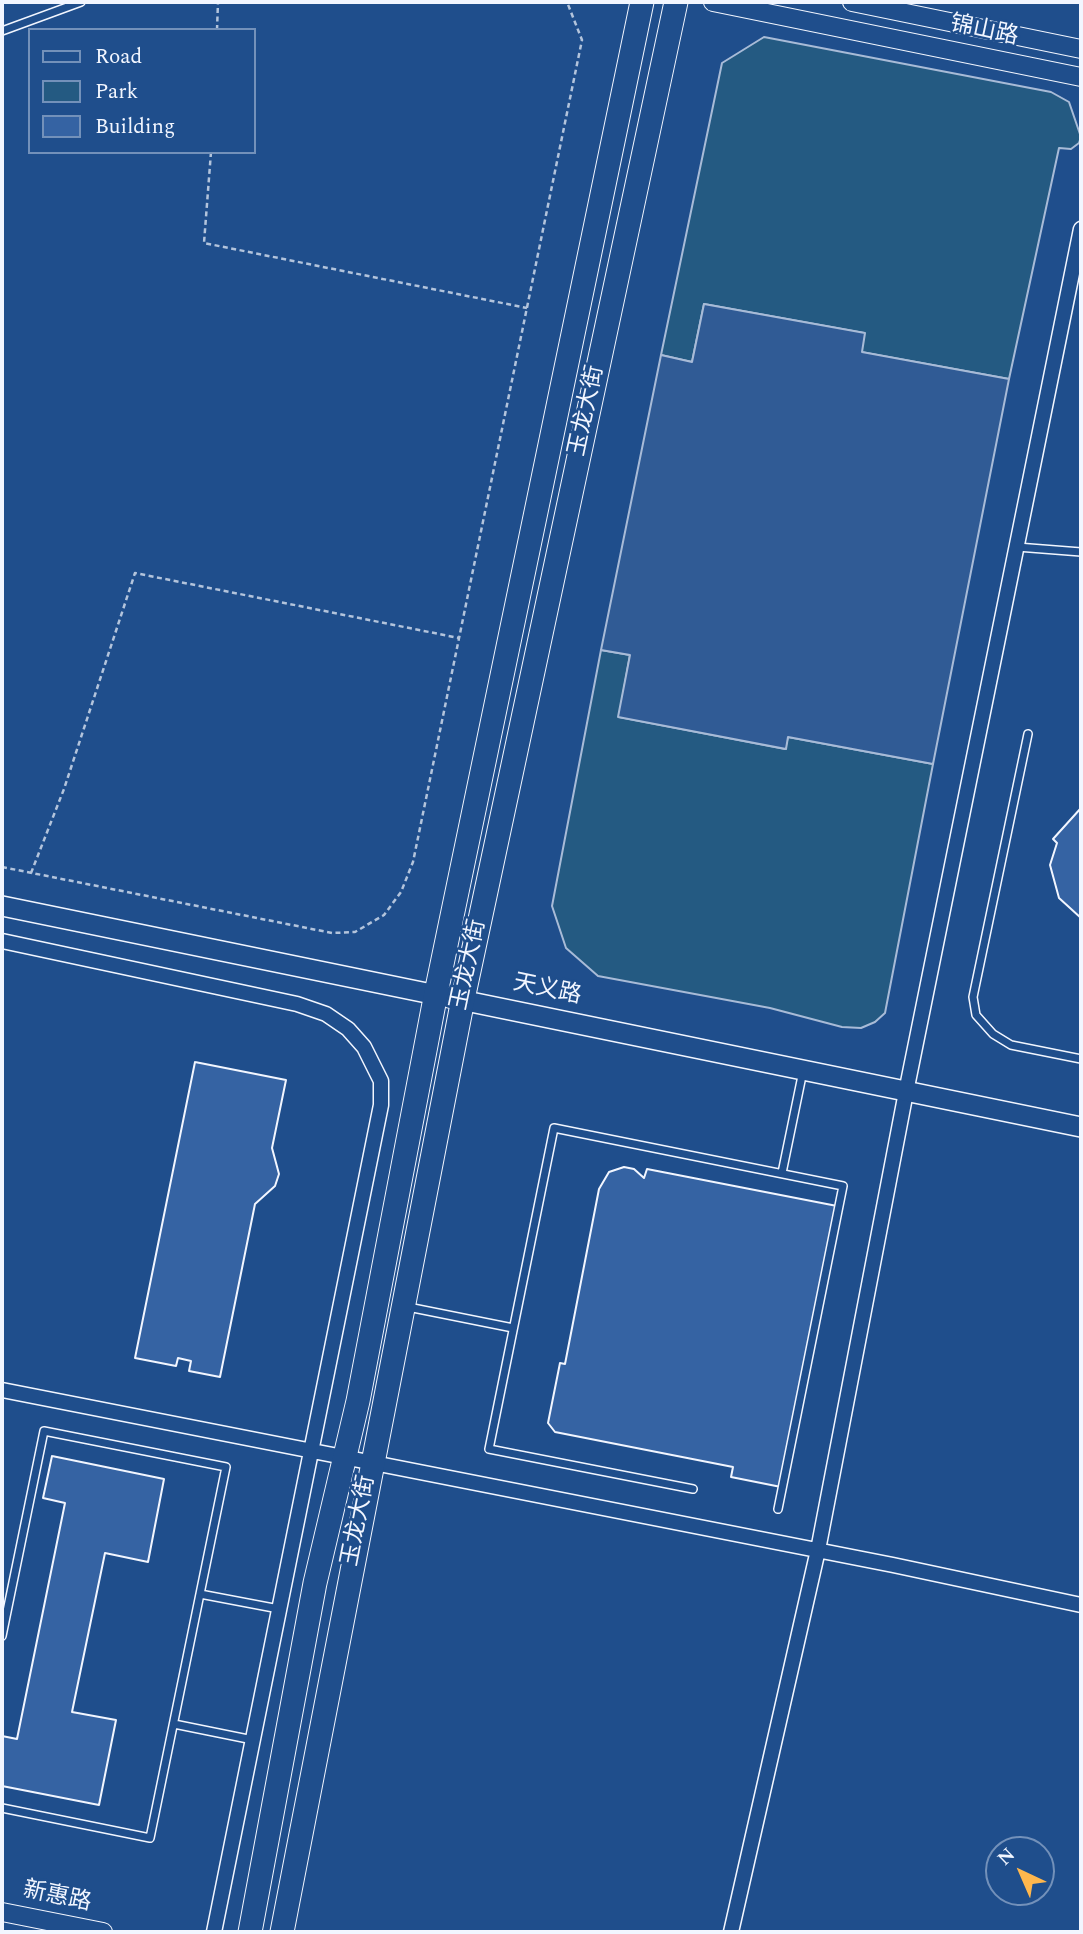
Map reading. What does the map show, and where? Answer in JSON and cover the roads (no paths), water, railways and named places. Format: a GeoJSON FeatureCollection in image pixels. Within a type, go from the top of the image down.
{"type":"FeatureCollection","features":[{"type":"Feature","properties":{"kind":"main road","name":"玉龙大街"},"geometry":{"type":"LineString","coordinates":[[250,1932],[315,1583],[345,1456],[436,993],[642,2]]}},
{"type":"Feature","properties":{"kind":"main road","name":"玉龙大街"},"geometry":{"type":"LineString","coordinates":[[282,1932],[371,1462],[463,999],[676,2]]}},
{"type":"Feature","properties":{"kind":"main road","name":"天义路"},"geometry":{"type":"LineString","coordinates":[[2,906],[436,993],[1081,1128]]}},
{"type":"Feature","properties":{"kind":"street","name":"锦山路"},"geometry":{"type":"LineString","coordinates":[[713,2],[1081,77]]}},
{"type":"Feature","properties":{"kind":"street","name":"锦山路"},"geometry":{"type":"LineString","coordinates":[[852,2],[1081,48]]}},
{"type":"Feature","properties":{"kind":"street"},"geometry":{"type":"LineString","coordinates":[[731,1932],[818,1550],[906,1092],[1081,229]]}},
{"type":"Feature","properties":{"kind":"street"},"geometry":{"type":"LineString","coordinates":[[2,941],[297,1004],[326,1014],[348,1029],[363,1047],[381,1081],[381,1105],[214,1932]]}},
{"type":"Feature","properties":{"kind":"street"},"geometry":{"type":"LineString","coordinates":[[2,1390],[312,1449],[1081,1605]]}},
{"type":"Feature","properties":{"kind":"street","name":"新惠路"},"geometry":{"type":"LineString","coordinates":[[2,1912],[103,1932]]}},
{"type":"Feature","properties":{"kind":"lane"},"geometry":{"type":"LineString","coordinates":[[2,31],[81,2]]}},
{"type":"Feature","properties":{"kind":"lane"},"geometry":{"type":"LineString","coordinates":[[1017,547],[1081,552]]}},
{"type":"Feature","properties":{"kind":"lane"},"geometry":{"type":"LineString","coordinates":[[1028,733],[972,997],[976,1015],[993,1034],[1011,1045],[1081,1059]]}},
{"type":"Feature","properties":{"kind":"lane"},"geometry":{"type":"LineString","coordinates":[[782,1173],[803,1070]]}},
{"type":"Feature","properties":{"kind":"lane"},"geometry":{"type":"LineString","coordinates":[[693,1489],[489,1449],[554,1128],[843,1186],[778,1508]]}},
{"type":"Feature","properties":{"kind":"lane"},"geometry":{"type":"LineString","coordinates":[[402,1306],[513,1328]]}},
{"type":"Feature","properties":{"kind":"lane"},"geometry":{"type":"LineString","coordinates":[[2,1636],[44,1431],[226,1467],[150,1838],[2,1808]]}},
{"type":"Feature","properties":{"kind":"lane"},"geometry":{"type":"LineString","coordinates":[[200,1594],[279,1609]]}},
{"type":"Feature","properties":{"kind":"lane"},"geometry":{"type":"LineString","coordinates":[[174,1724],[253,1740]]}}]}
